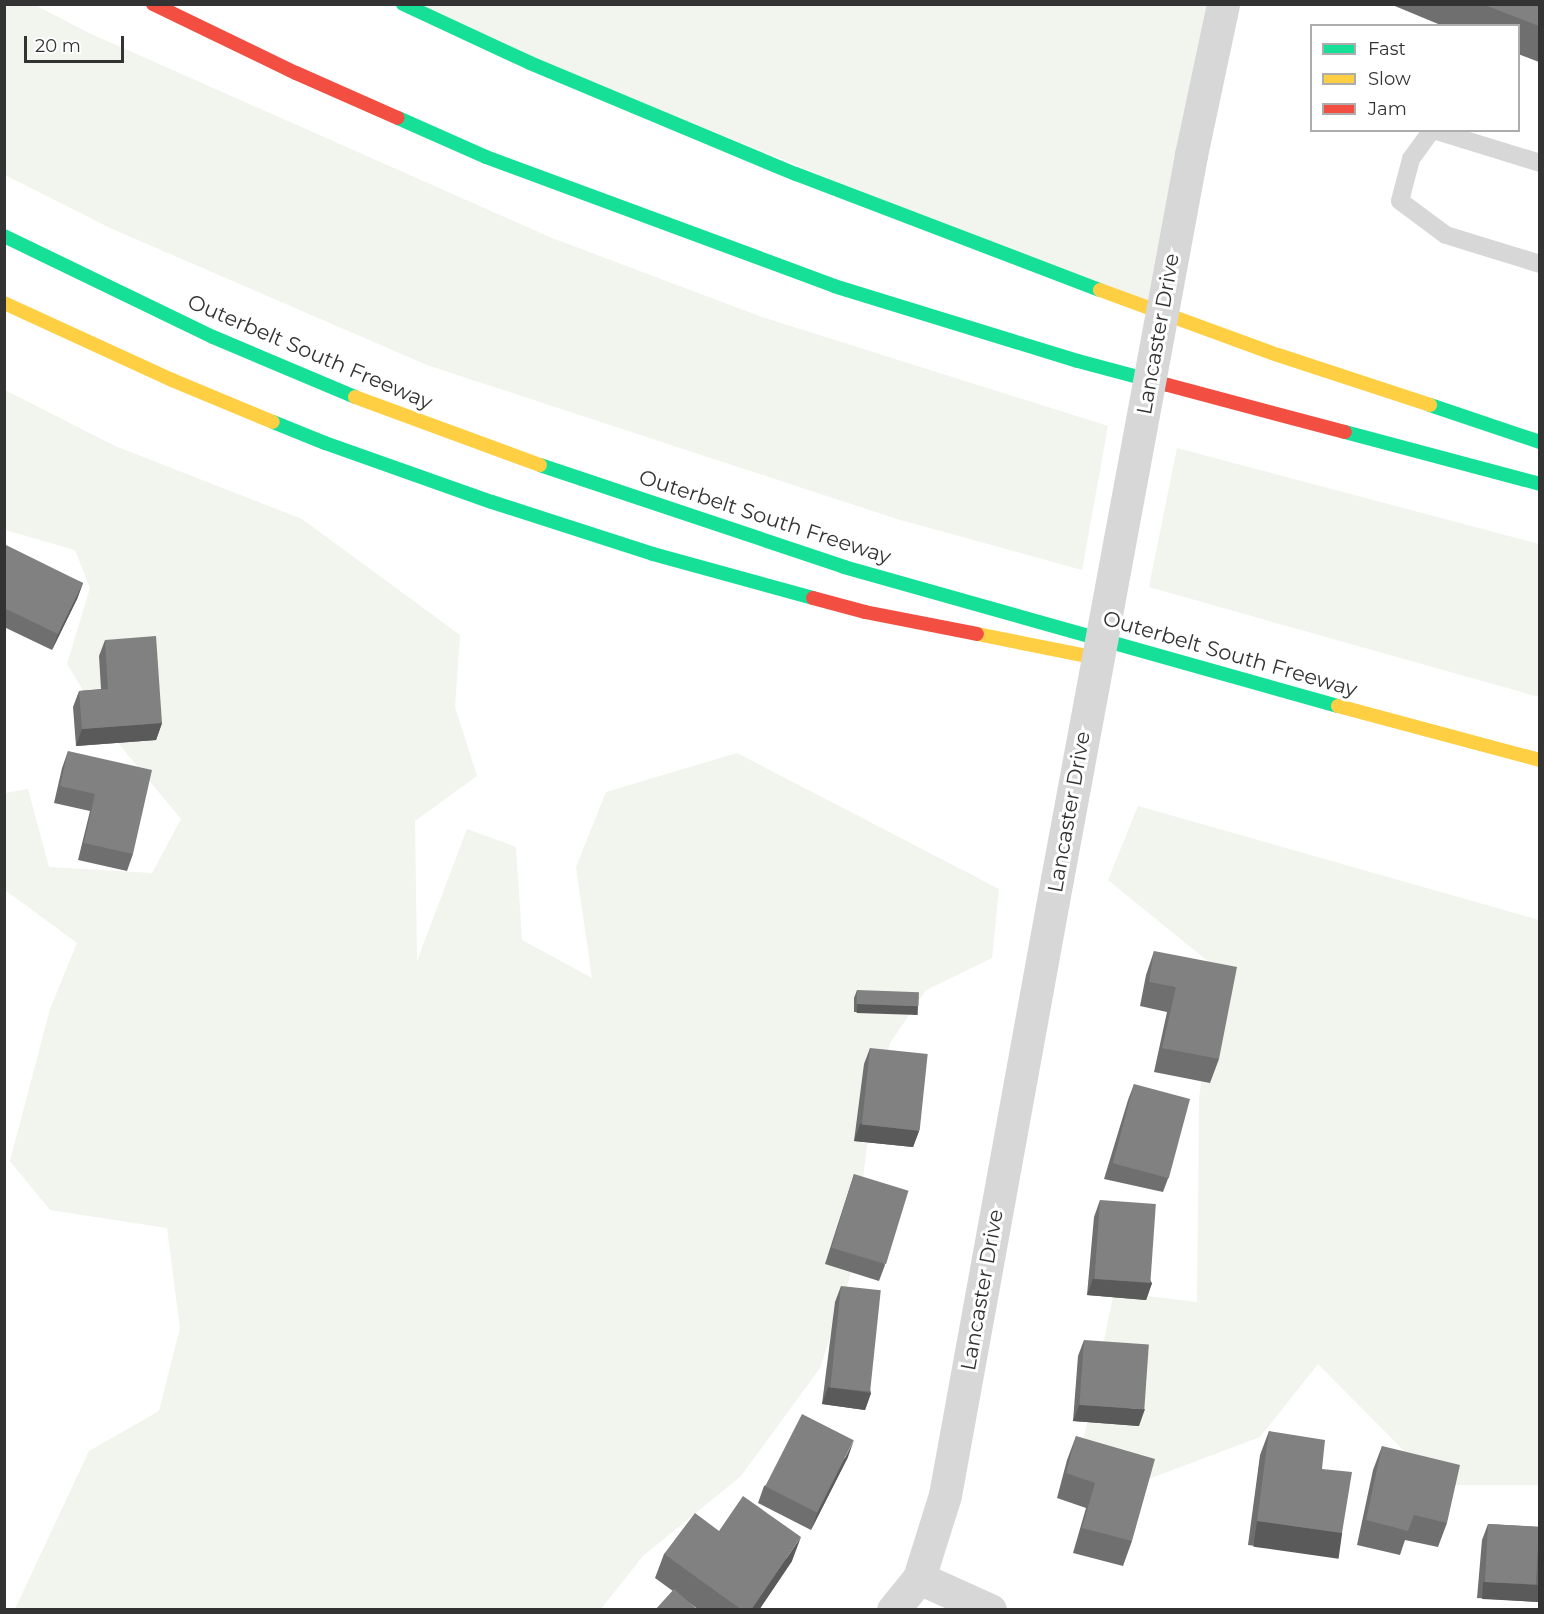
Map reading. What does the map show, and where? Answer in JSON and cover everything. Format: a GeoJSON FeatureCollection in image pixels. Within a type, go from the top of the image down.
{"type":"FeatureCollection","features":[{"type":"Feature","properties":{"kind":"highway"},"geometry":{"type":"LineString","coordinates":[[153,4],[296,73],[486,157],[834,286],[1078,361],[1539,484]]}},
{"type":"Feature","properties":{"kind":"highway"},"geometry":{"type":"LineString","coordinates":[[403,4],[530,63],[732,147],[981,245],[1278,355],[1539,442]]}},
{"type":"Feature","properties":{"kind":"highway","name":"Outerbelt South Freeway"},"geometry":{"type":"LineString","coordinates":[[4,236],[213,337],[352,396],[505,453],[844,567],[1539,760]]}},
{"type":"Feature","properties":{"kind":"highway"},"geometry":{"type":"LineString","coordinates":[[4,303],[172,380],[325,443],[503,506],[653,554],[865,612],[1119,662]]}},
{"type":"Feature","properties":{"kind":"highway"},"geometry":{"type":"LineString","coordinates":[[1154,669],[1295,694]]}},
{"type":"Feature","properties":{"kind":"street","name":"Lancaster Drive"},"geometry":{"type":"LineString","coordinates":[[893,1610],[919,1578],[945,1495],[1191,155],[1223,4]]}},
{"type":"Feature","properties":{"kind":"street"},"geometry":{"type":"LineString","coordinates":[[919,1578],[990,1610]]}},
{"type":"Feature","properties":{"kind":"lane"},"geometry":{"type":"LineString","coordinates":[[1431,132],[1411,159],[1400,201],[1446,235],[1539,264]]}},
{"type":"Feature","properties":{"kind":"lane"},"geometry":{"type":"LineString","coordinates":[[1438,132],[1539,163]]}},
{"type":"Feature","properties":{"kind":"shaded area"},"geometry":{"type":"Polygon","coordinates":[[[1212,4],[1160,313],[403,5],[1212,4]]]}},
{"type":"Feature","properties":{"kind":"shaded area"},"geometry":{"type":"Polygon","coordinates":[[[4,5],[35,5],[89,33],[552,238],[762,317],[1108,426],[1082,570],[897,519],[427,365],[110,228],[5,175],[4,5]]]}},
{"type":"Feature","properties":{"kind":"shaded area"},"geometry":{"type":"Polygon","coordinates":[[[5,390],[115,446],[302,519],[460,635],[455,707],[477,776],[415,821],[417,961],[467,829],[516,847],[522,940],[592,978],[576,867],[606,792],[737,753],[999,889],[992,958],[926,990],[890,1043],[869,1128],[852,1270],[820,1368],[741,1476],[643,1556],[600,1610],[15,1609],[89,1451],[159,1411],[180,1328],[167,1228],[50,1210],[10,1161],[50,1009],[77,943],[5,890],[5,793],[28,789],[49,867],[152,873],[181,819],[108,731],[67,664],[90,588],[75,550],[5,530],[5,390]]]}},
{"type":"Feature","properties":{"kind":"shaded area"},"geometry":{"type":"Polygon","coordinates":[[[1177,448],[1539,544],[1539,697],[1149,587],[1177,448]]]}},
{"type":"Feature","properties":{"kind":"shaded area"},"geometry":{"type":"Polygon","coordinates":[[[1138,806],[1539,920],[1539,1485],[1438,1485],[1318,1364],[1260,1437],[1146,1480],[1080,1456],[1114,1292],[1197,1302],[1199,1100],[1215,967],[1108,880],[1138,806]]]}},
{"type":"Feature","properties":{"kind":"building"},"geometry":{"type":"Polygon","coordinates":[[[1482,4],[1539,4],[1539,26],[1482,4]]]}},
{"type":"Feature","properties":{"kind":"building"},"geometry":{"type":"Polygon","coordinates":[[[6,545],[83,583],[58,634],[4,608],[4,548],[6,545]]]}},
{"type":"Feature","properties":{"kind":"building"},"geometry":{"type":"Polygon","coordinates":[[[156,636],[162,723],[82,729],[79,691],[108,689],[105,640],[156,636]]]}},
{"type":"Feature","properties":{"kind":"building"},"geometry":{"type":"Polygon","coordinates":[[[68,751],[152,770],[133,854],[84,843],[95,794],[60,786],[68,751]]]}},
{"type":"Feature","properties":{"kind":"building"},"geometry":{"type":"Polygon","coordinates":[[[1154,951],[1237,967],[1219,1059],[1162,1048],[1176,987],[1149,982],[1154,951]]]}},
{"type":"Feature","properties":{"kind":"building"},"geometry":{"type":"Polygon","coordinates":[[[857,990],[919,992],[918,1006],[857,1004],[857,990]]]}},
{"type":"Feature","properties":{"kind":"building"},"geometry":{"type":"Polygon","coordinates":[[[870,1048],[928,1054],[920,1131],[862,1125],[870,1048]]]}},
{"type":"Feature","properties":{"kind":"building"},"geometry":{"type":"Polygon","coordinates":[[[1134,1084],[1190,1099],[1169,1178],[1113,1163],[1134,1084]]]}},
{"type":"Feature","properties":{"kind":"building"},"geometry":{"type":"Polygon","coordinates":[[[854,1174],[909,1191],[886,1264],[831,1248],[854,1174]]]}},
{"type":"Feature","properties":{"kind":"building"},"geometry":{"type":"Polygon","coordinates":[[[1100,1200],[1156,1204],[1150,1283],[1094,1279],[1100,1200]]]}},
{"type":"Feature","properties":{"kind":"building"},"geometry":{"type":"Polygon","coordinates":[[[841,1286],[881,1290],[870,1392],[830,1387],[841,1286]]]}},
{"type":"Feature","properties":{"kind":"building"},"geometry":{"type":"Polygon","coordinates":[[[1084,1340],[1149,1345],[1144,1409],[1079,1405],[1084,1340]]]}},
{"type":"Feature","properties":{"kind":"building"},"geometry":{"type":"Polygon","coordinates":[[[802,1414],[854,1440],[817,1513],[765,1486],[802,1414]]]}},
{"type":"Feature","properties":{"kind":"building"},"geometry":{"type":"Polygon","coordinates":[[[1269,1431],[1325,1440],[1322,1469],[1352,1472],[1342,1533],[1257,1521],[1269,1431]]]}},
{"type":"Feature","properties":{"kind":"building"},"geometry":{"type":"Polygon","coordinates":[[[1076,1436],[1155,1459],[1132,1541],[1082,1528],[1095,1483],[1066,1473],[1076,1436]]]}},
{"type":"Feature","properties":{"kind":"building"},"geometry":{"type":"Polygon","coordinates":[[[1382,1446],[1460,1465],[1447,1523],[1414,1515],[1408,1531],[1366,1520],[1382,1446]]]}},
{"type":"Feature","properties":{"kind":"building"},"geometry":{"type":"Polygon","coordinates":[[[743,1496],[801,1537],[751,1610],[742,1610],[664,1554],[695,1513],[719,1531],[743,1496]]]}},
{"type":"Feature","properties":{"kind":"building"},"geometry":{"type":"Polygon","coordinates":[[[1488,1524],[1539,1527],[1536,1585],[1485,1582],[1488,1524]]]}},
{"type":"Feature","properties":{"kind":"building"},"geometry":{"type":"Polygon","coordinates":[[[674,1589],[698,1610],[655,1610],[674,1589]]]}},
{"type":"Feature","properties":{"kind":"traffic: fast"},"geometry":{"type":"LineString","coordinates":[[403,4],[530,63],[796,174],[1100,290]]}},
{"type":"Feature","properties":{"kind":"traffic: fast"},"geometry":{"type":"LineString","coordinates":[[398,118],[486,157],[834,286],[1078,361],[1168,385]]}},
{"type":"Feature","properties":{"kind":"traffic: fast"},"geometry":{"type":"LineString","coordinates":[[4,236],[213,337],[355,397]]}},
{"type":"Feature","properties":{"kind":"traffic: fast"},"geometry":{"type":"LineString","coordinates":[[1430,405],[1540,442]]}},
{"type":"Feature","properties":{"kind":"traffic: fast"},"geometry":{"type":"LineString","coordinates":[[273,422],[325,443],[492,502],[653,554],[813,598]]}},
{"type":"Feature","properties":{"kind":"traffic: fast"},"geometry":{"type":"LineString","coordinates":[[1345,432],[1540,484]]}},
{"type":"Feature","properties":{"kind":"traffic: fast"},"geometry":{"type":"LineString","coordinates":[[540,465],[844,567],[1338,706]]}},
{"type":"Feature","properties":{"kind":"traffic: slow"},"geometry":{"type":"LineString","coordinates":[[1100,290],[1278,355],[1430,405]]}},
{"type":"Feature","properties":{"kind":"traffic: slow"},"geometry":{"type":"LineString","coordinates":[[4,303],[172,380],[273,422]]}},
{"type":"Feature","properties":{"kind":"traffic: slow"},"geometry":{"type":"LineString","coordinates":[[355,397],[540,465]]}},
{"type":"Feature","properties":{"kind":"traffic: slow"},"geometry":{"type":"LineString","coordinates":[[977,634],[1102,659]]}},
{"type":"Feature","properties":{"kind":"traffic: slow"},"geometry":{"type":"LineString","coordinates":[[1338,706],[1540,760]]}},
{"type":"Feature","properties":{"kind":"traffic: jam"},"geometry":{"type":"LineString","coordinates":[[153,4],[296,73],[398,118]]}},
{"type":"Feature","properties":{"kind":"traffic: jam"},"geometry":{"type":"LineString","coordinates":[[1168,385],[1345,432]]}},
{"type":"Feature","properties":{"kind":"traffic: jam"},"geometry":{"type":"LineString","coordinates":[[813,598],[865,612],[977,634]]}}]}
